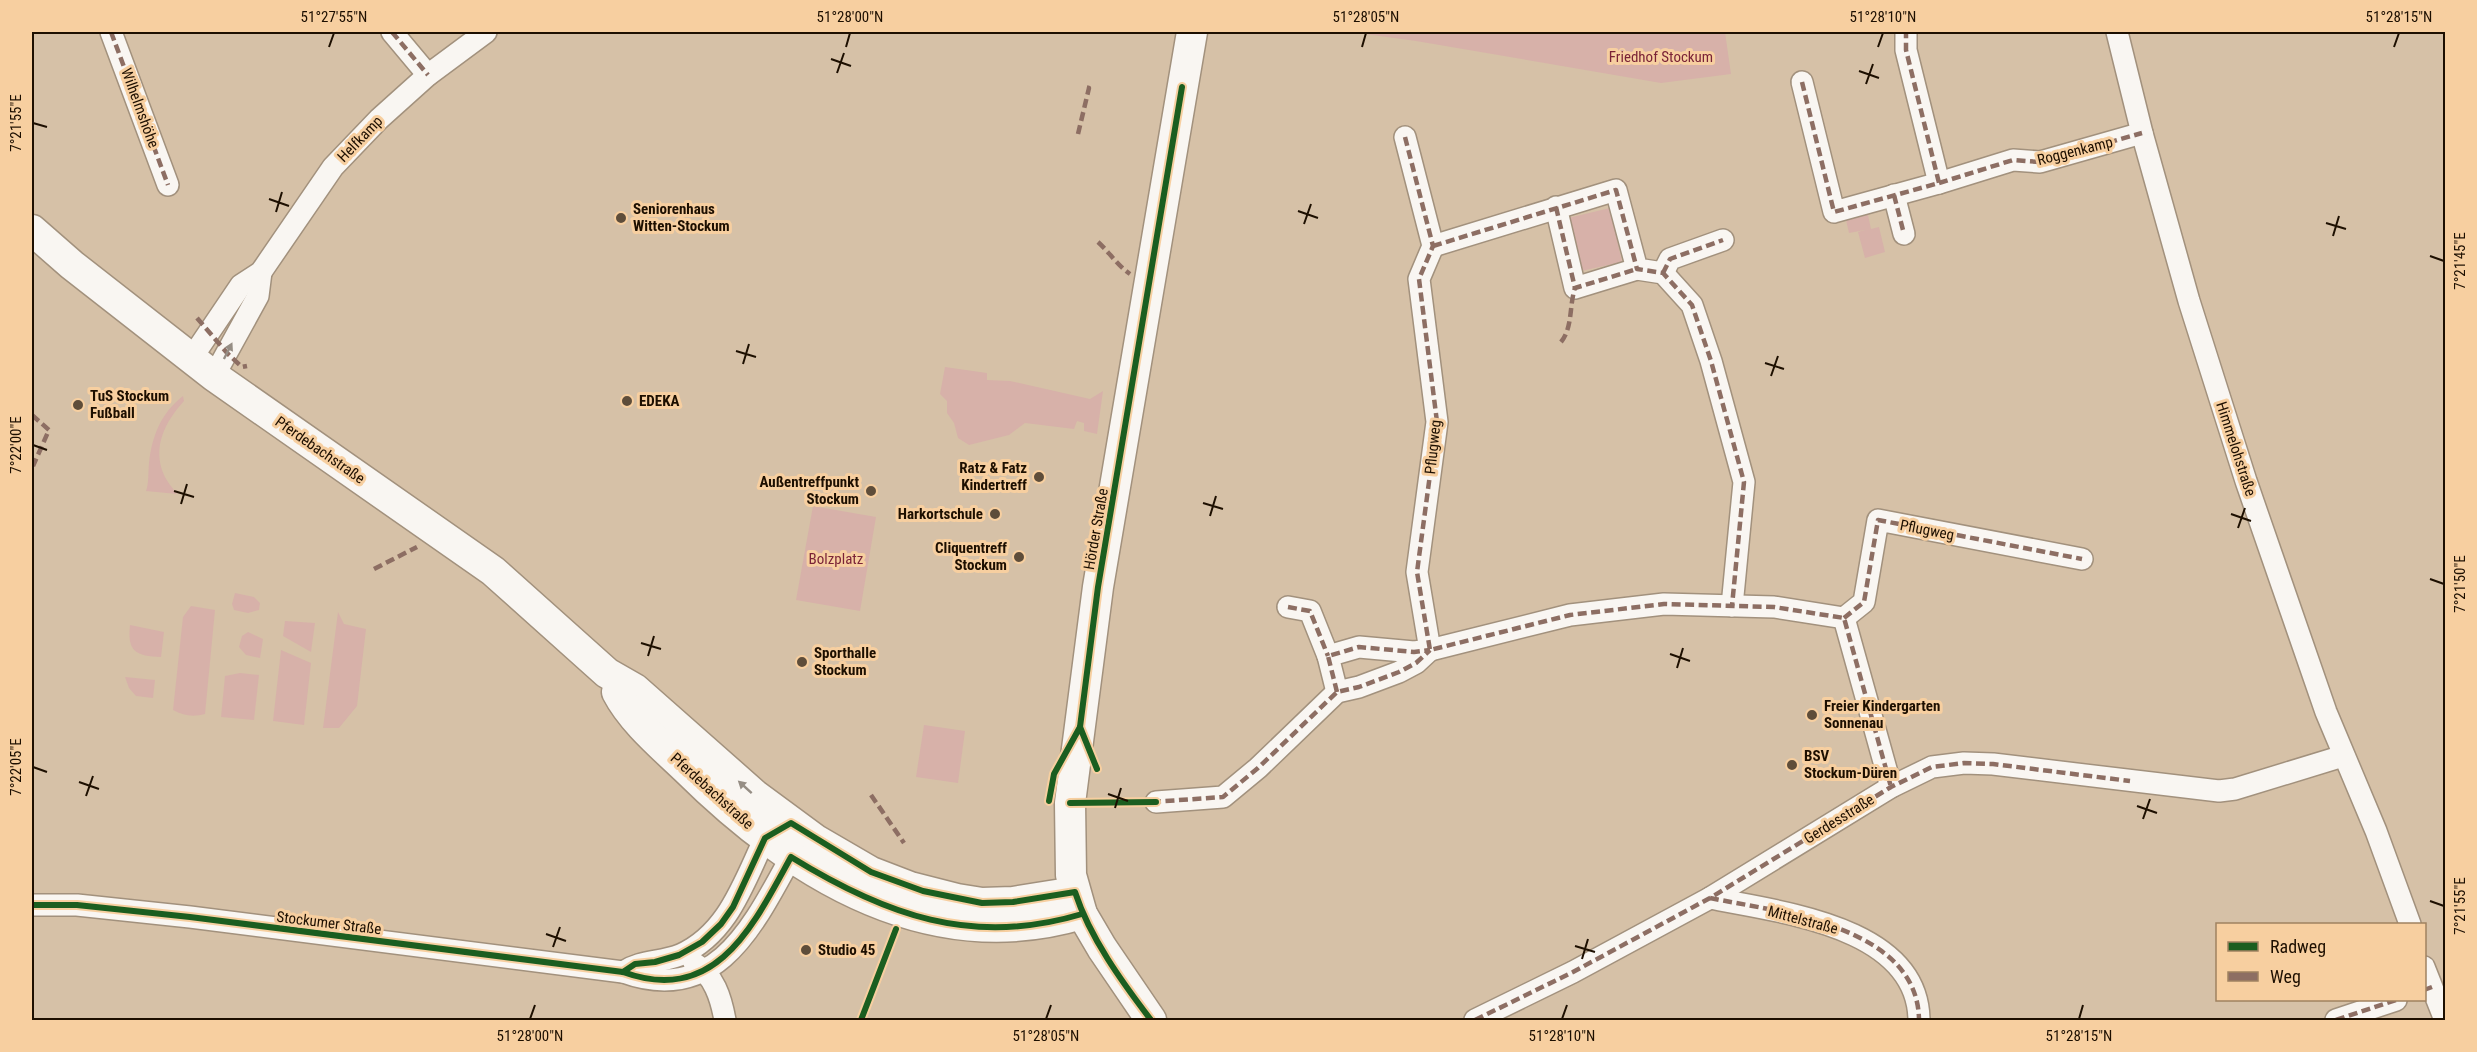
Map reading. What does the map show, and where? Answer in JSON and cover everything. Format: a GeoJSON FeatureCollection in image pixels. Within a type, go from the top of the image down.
{"type":"FeatureCollection","features":[{"type":"Feature","properties":{"kind":"main road","name":"Hörder Straße"},"geometry":{"type":"LineString","coordinates":[[1151,1020],[1102,948],[1078,903],[1069,860],[1070,803],[1098,587],[1192,32]]}},
{"type":"Feature","properties":{"kind":"main road","name":"Pferdebachstraße"},"geometry":{"type":"LineString","coordinates":[[32,230],[72,265],[202,368],[493,571],[607,674],[635,689],[755,795],[791,823],[871,872],[923,891],[982,903],[1078,903]]}},
{"type":"Feature","properties":{"kind":"main road","name":"Pferdebachstraße"},"geometry":{"type":"LineString","coordinates":[[607,674],[621,700],[654,738],[718,801],[791,857],[831,882],[875,903],[931,921],[964,926],[1005,927],[1049,923],[1078,903]]}},
{"type":"Feature","properties":{"kind":"main road"},"geometry":{"type":"LineString","coordinates":[[765,838],[791,823],[791,857]]}},
{"type":"Feature","properties":{"kind":"street","name":"Wilhelmshöhe"},"geometry":{"type":"LineString","coordinates":[[111,32],[168,185]]}},
{"type":"Feature","properties":{"kind":"street"},"geometry":{"type":"LineString","coordinates":[[392,32],[428,75]]}},
{"type":"Feature","properties":{"kind":"street","name":"Helfkamp"},"geometry":{"type":"LineString","coordinates":[[202,368],[241,285],[261,272],[333,167],[379,119],[428,75],[486,32]]}},
{"type":"Feature","properties":{"kind":"street"},"geometry":{"type":"LineString","coordinates":[[1906,32],[1906,50],[1939,183]]}},
{"type":"Feature","properties":{"kind":"street","name":"Himmelohstraße"},"geometry":{"type":"LineString","coordinates":[[2117,32],[2142,133],[2192,311],[2238,459],[2343,756],[2376,831],[2409,923]]}},
{"type":"Feature","properties":{"kind":"street","name":"Roggenkamp"},"geometry":{"type":"LineString","coordinates":[[1802,82],[1834,212],[2013,160],[2040,162],[2142,133]]}},
{"type":"Feature","properties":{"kind":"street"},"geometry":{"type":"LineString","coordinates":[[1405,137],[1433,246],[1616,190],[1637,269]]}},
{"type":"Feature","properties":{"kind":"street"},"geometry":{"type":"LineString","coordinates":[[1894,195],[1904,234]]}},
{"type":"Feature","properties":{"kind":"street"},"geometry":{"type":"LineString","coordinates":[[1556,207],[1575,288],[1637,269],[1663,273],[1692,305],[1711,361],[1744,482],[1732,606]]}},
{"type":"Feature","properties":{"kind":"street"},"geometry":{"type":"LineString","coordinates":[[1663,273],[1670,260],[1723,240]]}},
{"type":"Feature","properties":{"kind":"street","name":"Pflugweg"},"geometry":{"type":"LineString","coordinates":[[1430,650],[1417,572],[1437,422],[1419,279],[1433,246]]}},
{"type":"Feature","properties":{"kind":"street","name":"Pflugweg"},"geometry":{"type":"LineString","coordinates":[[1844,618],[1864,602],[1878,520],[2082,559]]}},
{"type":"Feature","properties":{"kind":"street"},"geometry":{"type":"LineString","coordinates":[[1328,656],[1359,647],[1414,652],[1430,650],[1570,615],[1664,604],[1774,607],[1844,618],[1891,787]]}},
{"type":"Feature","properties":{"kind":"street"},"geometry":{"type":"LineString","coordinates":[[1288,607],[1310,611],[1328,656],[1337,692]]}},
{"type":"Feature","properties":{"kind":"street"},"geometry":{"type":"LineString","coordinates":[[1156,802],[1223,797],[1258,768],[1337,692],[1359,687],[1399,672],[1416,663],[1430,650]]}},
{"type":"Feature","properties":{"kind":"street","name":"Gerdesstraße"},"geometry":{"type":"LineString","coordinates":[[1475,1020],[1573,972],[1710,898],[1891,787],[1932,767],[1964,763],[1993,764],[2219,791],[2235,789],[2343,756]]}},
{"type":"Feature","properties":{"kind":"street","name":"Stockumer Straße"},"geometry":{"type":"LineString","coordinates":[[623,972],[635,964],[655,962],[680,955],[702,942],[721,924],[733,907],[765,838]]}},
{"type":"Feature","properties":{"kind":"street","name":"Stockumer Straße"},"geometry":{"type":"LineString","coordinates":[[32,905],[77,905],[190,917],[623,972],[640,978],[670,981],[706,970],[722,958],[758,917],[791,857]]}},
{"type":"Feature","properties":{"kind":"street","name":"Mittelstraße"},"geometry":{"type":"LineString","coordinates":[[1710,898],[1823,922],[1861,939],[1885,954],[1901,969],[1913,991],[1919,1020]]}},
{"type":"Feature","properties":{"kind":"street"},"geometry":{"type":"LineString","coordinates":[[680,955],[706,970],[721,998],[725,1020]]}},
{"type":"Feature","properties":{"kind":"street"},"geometry":{"type":"LineString","coordinates":[[2428,988],[2445,1020]]}},
{"type":"Feature","properties":{"kind":"street"},"geometry":{"type":"LineString","coordinates":[[2336,1020],[2390,1001]]}},
{"type":"Feature","properties":{"kind":"green space","name":"Friedhof Stockum"},"geometry":{"type":"Polygon","coordinates":[[[1358,32],[1725,32],[1731,74],[1661,83],[1358,32]]]}},
{"type":"Feature","properties":{"kind":"green space"},"geometry":{"type":"Polygon","coordinates":[[[1610,208],[1622,262],[1581,271],[1568,218],[1610,208]]]}},
{"type":"Feature","properties":{"kind":"green space"},"geometry":{"type":"Polygon","coordinates":[[[1868,215],[1871,229],[1879,227],[1885,252],[1865,258],[1858,232],[1865,230],[1849,233],[1846,220],[1868,215]]]}},
{"type":"Feature","properties":{"kind":"green space"},"geometry":{"type":"Polygon","coordinates":[[[945,367],[987,373],[987,380],[1010,381],[1090,399],[1103,391],[1097,434],[1084,431],[1084,423],[1077,421],[1074,429],[1025,423],[1009,435],[969,445],[958,438],[954,423],[947,413],[947,401],[940,394],[945,367]]]}},
{"type":"Feature","properties":{"kind":"green space"},"geometry":{"type":"Polygon","coordinates":[[[183,396],[184,401],[171,417],[162,435],[159,455],[164,475],[177,494],[146,491],[150,453],[155,434],[163,418],[183,396]]]}},
{"type":"Feature","properties":{"kind":"green space","name":"Bolzplatz"},"geometry":{"type":"Polygon","coordinates":[[[813,506],[876,517],[860,611],[796,600],[813,506]]]}},
{"type":"Feature","properties":{"kind":"green space"},"geometry":{"type":"Polygon","coordinates":[[[235,593],[254,597],[260,603],[259,610],[248,613],[234,610],[232,604],[235,593]]]}},
{"type":"Feature","properties":{"kind":"green space"},"geometry":{"type":"Polygon","coordinates":[[[191,606],[215,610],[205,714],[193,716],[173,710],[183,617],[191,606]]]}},
{"type":"Feature","properties":{"kind":"green space"},"geometry":{"type":"Polygon","coordinates":[[[338,612],[344,624],[366,629],[357,706],[339,728],[323,728],[338,612]]]}},
{"type":"Feature","properties":{"kind":"green space"},"geometry":{"type":"Polygon","coordinates":[[[285,621],[315,623],[311,652],[283,636],[285,621]]]}},
{"type":"Feature","properties":{"kind":"green space"},"geometry":{"type":"Polygon","coordinates":[[[130,625],[164,632],[161,657],[139,654],[135,651],[130,641],[130,625]]]}},
{"type":"Feature","properties":{"kind":"green space"},"geometry":{"type":"Polygon","coordinates":[[[248,632],[263,639],[260,658],[246,655],[239,647],[242,636],[248,632]]]}},
{"type":"Feature","properties":{"kind":"green space"},"geometry":{"type":"Polygon","coordinates":[[[281,650],[311,663],[304,725],[273,721],[281,650]]]}},
{"type":"Feature","properties":{"kind":"green space"},"geometry":{"type":"Polygon","coordinates":[[[240,673],[259,675],[254,720],[221,717],[225,676],[240,673]]]}},
{"type":"Feature","properties":{"kind":"green space"},"geometry":{"type":"Polygon","coordinates":[[[125,677],[155,680],[153,698],[136,696],[129,688],[125,677]]]}},
{"type":"Feature","properties":{"kind":"green space"},"geometry":{"type":"Polygon","coordinates":[[[924,725],[965,731],[958,783],[916,777],[924,725]]]}},
{"type":"Feature","properties":{"kind":"marked path"},"geometry":{"type":"LineString","coordinates":[[111,32],[168,185]]}},
{"type":"Feature","properties":{"kind":"marked path"},"geometry":{"type":"LineString","coordinates":[[392,32],[428,75]]}},
{"type":"Feature","properties":{"kind":"marked path"},"geometry":{"type":"LineString","coordinates":[[1802,82],[1834,212],[1939,183],[1906,50],[1906,32]]}},
{"type":"Feature","properties":{"kind":"marked path"},"geometry":{"type":"LineString","coordinates":[[1078,134],[1089,88],[1084,87]]}},
{"type":"Feature","properties":{"kind":"marked path"},"geometry":{"type":"LineString","coordinates":[[1939,183],[2013,160],[2040,162],[2142,133]]}},
{"type":"Feature","properties":{"kind":"marked path"},"geometry":{"type":"LineString","coordinates":[[1405,137],[1433,246],[1419,279],[1437,422],[1417,572],[1430,650],[1570,615],[1664,604],[1774,607],[1844,618],[1891,787]]}},
{"type":"Feature","properties":{"kind":"marked path"},"geometry":{"type":"LineString","coordinates":[[1433,246],[1616,190],[1637,269],[1663,273],[1692,305],[1711,361],[1744,482],[1732,606]]}},
{"type":"Feature","properties":{"kind":"marked path"},"geometry":{"type":"LineString","coordinates":[[1894,195],[1904,234]]}},
{"type":"Feature","properties":{"kind":"marked path"},"geometry":{"type":"LineString","coordinates":[[1556,207],[1575,288],[1637,269]]}},
{"type":"Feature","properties":{"kind":"marked path"},"geometry":{"type":"LineString","coordinates":[[1663,273],[1670,259],[1723,240]]}},
{"type":"Feature","properties":{"kind":"marked path"},"geometry":{"type":"LineString","coordinates":[[1098,242],[1130,274]]}},
{"type":"Feature","properties":{"kind":"marked path"},"geometry":{"type":"LineString","coordinates":[[1561,342],[1569,323],[1575,288]]}},
{"type":"Feature","properties":{"kind":"marked path"},"geometry":{"type":"LineString","coordinates":[[197,318],[228,354],[242,367],[247,366]]}},
{"type":"Feature","properties":{"kind":"marked path"},"geometry":{"type":"LineString","coordinates":[[32,415],[49,430],[33,466]]}},
{"type":"Feature","properties":{"kind":"marked path"},"geometry":{"type":"LineString","coordinates":[[1844,618],[1864,602],[1878,520],[2082,559]]}},
{"type":"Feature","properties":{"kind":"marked path"},"geometry":{"type":"LineString","coordinates":[[374,569],[417,547]]}},
{"type":"Feature","properties":{"kind":"marked path"},"geometry":{"type":"LineString","coordinates":[[1288,607],[1310,611],[1328,656]]}},
{"type":"Feature","properties":{"kind":"marked path"},"geometry":{"type":"LineString","coordinates":[[1337,692],[1328,656],[1359,647],[1414,652],[1430,650]]}},
{"type":"Feature","properties":{"kind":"marked path"},"geometry":{"type":"LineString","coordinates":[[1152,802],[1223,797],[1258,768],[1337,692],[1359,687],[1399,672],[1416,663],[1430,650]]}},
{"type":"Feature","properties":{"kind":"marked path"},"geometry":{"type":"LineString","coordinates":[[1475,1020],[1573,972],[1710,898],[1891,787],[1932,767],[1964,763],[1993,764],[2130,781]]}},
{"type":"Feature","properties":{"kind":"marked path"},"geometry":{"type":"LineString","coordinates":[[871,795],[904,843]]}},
{"type":"Feature","properties":{"kind":"marked path"},"geometry":{"type":"LineString","coordinates":[[1710,898],[1806,918],[1840,929],[1871,944],[1896,963],[1913,988],[1919,1020]]}},
{"type":"Feature","properties":{"kind":"marked path"},"geometry":{"type":"LineString","coordinates":[[2426,989],[2432,987]]}},
{"type":"Feature","properties":{"kind":"marked path"},"geometry":{"type":"LineString","coordinates":[[2336,1020],[2393,1001]]}},
{"type":"Feature","properties":{"kind":"cycle path"},"geometry":{"type":"LineString","coordinates":[[1080,727],[1098,587],[1182,87]]}},
{"type":"Feature","properties":{"kind":"cycle path"},"geometry":{"type":"LineString","coordinates":[[1049,801],[1054,774],[1080,727],[1097,769]]}},
{"type":"Feature","properties":{"kind":"cycle path"},"geometry":{"type":"LineString","coordinates":[[1070,803],[1156,802]]}},
{"type":"Feature","properties":{"kind":"cycle path"},"geometry":{"type":"LineString","coordinates":[[623,972],[635,964],[655,962],[679,955],[702,942],[721,924],[733,907],[765,838],[791,823],[871,872],[923,891],[982,903],[1013,902],[1075,892],[1098,943],[1151,1020]]}},
{"type":"Feature","properties":{"kind":"cycle path"},"geometry":{"type":"LineString","coordinates":[[32,905],[77,905],[190,917],[623,972],[655,980],[683,978],[707,969],[728,953],[746,933],[762,909],[791,857],[861,895],[930,920],[966,926],[1003,927],[1042,923],[1082,914]]}},
{"type":"Feature","properties":{"kind":"cycle path"},"geometry":{"type":"LineString","coordinates":[[861,1020],[896,929]]}},
{"type":"Feature","properties":{"kind":"place","name":"Seniorenhaus Witten-Stockum"},"geometry":{"type":"Point","coordinates":[621,218]}},
{"type":"Feature","properties":{"kind":"place","name":"EDEKA"},"geometry":{"type":"Point","coordinates":[627,401]}},
{"type":"Feature","properties":{"kind":"place","name":"TuS Stockum Fußball"},"geometry":{"type":"Point","coordinates":[78,405]}},
{"type":"Feature","properties":{"kind":"place","name":"Ratz & Fatz Kindertreff"},"geometry":{"type":"Point","coordinates":[1039,477]}},
{"type":"Feature","properties":{"kind":"place","name":"Außentreffpunkt Stockum"},"geometry":{"type":"Point","coordinates":[871,491]}},
{"type":"Feature","properties":{"kind":"place","name":"Harkortschule"},"geometry":{"type":"Point","coordinates":[995,514]}},
{"type":"Feature","properties":{"kind":"place","name":"Cliquentreff Stockum"},"geometry":{"type":"Point","coordinates":[1019,557]}},
{"type":"Feature","properties":{"kind":"place","name":"Sporthalle Stockum"},"geometry":{"type":"Point","coordinates":[802,662]}},
{"type":"Feature","properties":{"kind":"place","name":"Freier Kindergarten Sonnenau"},"geometry":{"type":"Point","coordinates":[1812,715]}},
{"type":"Feature","properties":{"kind":"place","name":"BSV Stockum-Düren"},"geometry":{"type":"Point","coordinates":[1792,765]}},
{"type":"Feature","properties":{"kind":"place","name":"Studio 45"},"geometry":{"type":"Point","coordinates":[806,950]}}]}
